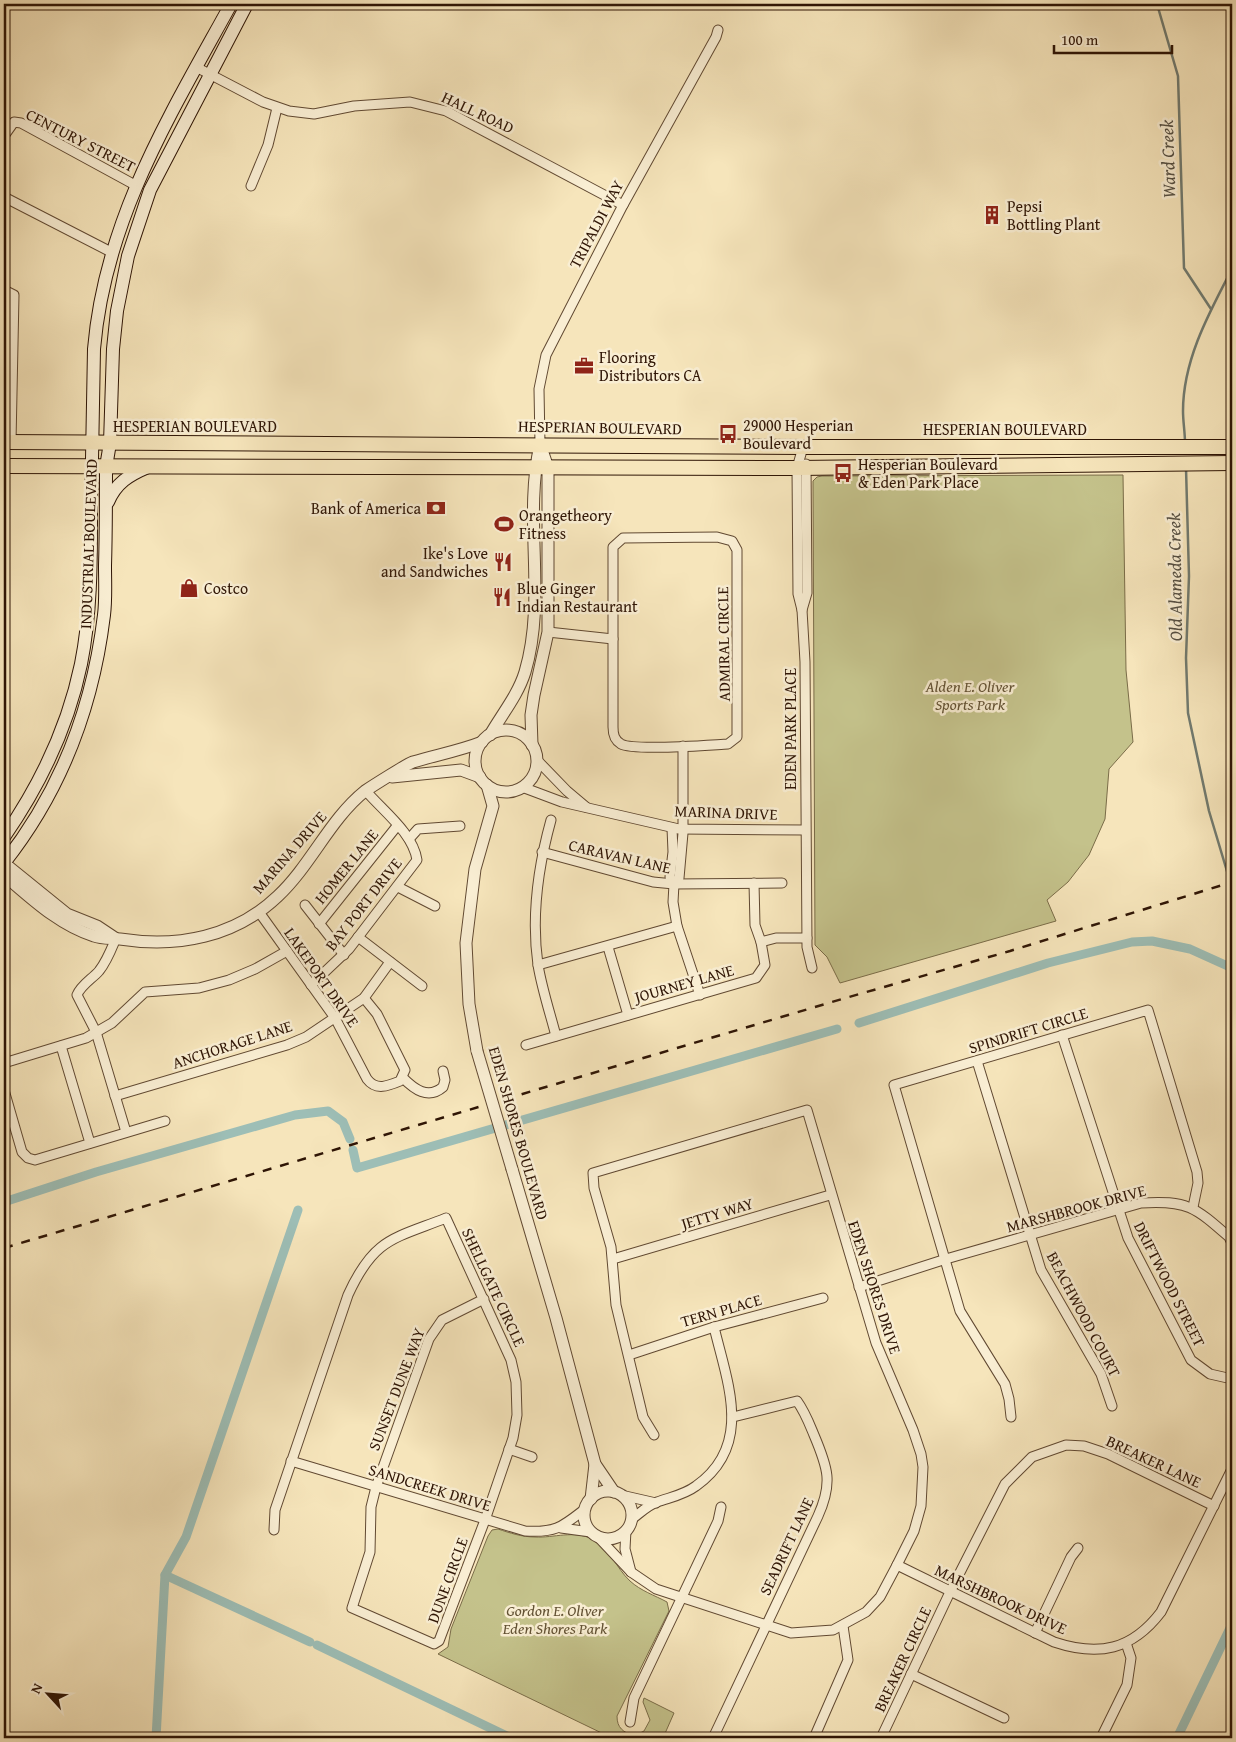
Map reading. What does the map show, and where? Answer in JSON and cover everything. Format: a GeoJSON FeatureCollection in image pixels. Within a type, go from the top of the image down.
{"type":"FeatureCollection","features":[{"type":"Feature","properties":{"kind":"main road","name":"INDUSTRIAL BOULEVARD"},"geometry":{"type":"LineString","coordinates":[[4,837],[27,802],[54,748],[69,710],[81,665],[89,612],[92,443],[98,309],[111,252],[135,184],[231,4]]}},
{"type":"Feature","properties":{"kind":"main road","name":"INDUSTRIAL BOULEVARD"},"geometry":{"type":"LineString","coordinates":[[4,863],[24,838],[52,793],[84,714],[96,667],[105,614],[106,466],[110,443],[113,349],[117,311],[128,256],[150,190],[248,4]]}},
{"type":"Feature","properties":{"kind":"main road","name":"HESPERIAN BOULEVARD"},"geometry":{"type":"LineString","coordinates":[[7,442],[803,447],[1232,447]]}},
{"type":"Feature","properties":{"kind":"main road"},"geometry":{"type":"LineString","coordinates":[[907,466],[924,461],[928,457],[930,446]]}},
{"type":"Feature","properties":{"kind":"main road"},"geometry":{"type":"LineString","coordinates":[[4,466],[802,468],[1232,463]]}},
{"type":"Feature","properties":{"kind":"main road"},"geometry":{"type":"LineString","coordinates":[[106,506],[120,483],[132,474],[149,467]]}},
{"type":"Feature","properties":{"kind":"street","name":"TRIPALDI WAY"},"geometry":{"type":"LineString","coordinates":[[540,444],[539,391],[546,355],[623,205],[718,30]]}},
{"type":"Feature","properties":{"kind":"street","name":"HALL ROAD"},"geometry":{"type":"LineString","coordinates":[[196,67],[278,108],[314,114],[354,106],[410,102],[446,110],[623,205]]}},
{"type":"Feature","properties":{"kind":"street"},"geometry":{"type":"LineString","coordinates":[[250,186],[268,145],[278,108]]}},
{"type":"Feature","properties":{"kind":"street","name":"CENTURY STREET"},"geometry":{"type":"LineString","coordinates":[[4,136],[14,122],[21,123],[135,184]]}},
{"type":"Feature","properties":{"kind":"street"},"geometry":{"type":"LineString","coordinates":[[4,197],[111,252]]}},
{"type":"Feature","properties":{"kind":"street"},"geometry":{"type":"LineString","coordinates":[[4,290],[14,295],[7,442]]}},
{"type":"Feature","properties":{"kind":"street"},"geometry":{"type":"LineString","coordinates":[[540,444],[548,632],[532,705],[530,728],[532,745],[537,760],[533,776],[493,806],[476,760],[486,739],[509,706],[524,673],[532,631],[541,468]]}},
{"type":"Feature","properties":{"kind":"street","name":"EDEN PARK PLACE"},"geometry":{"type":"LineString","coordinates":[[803,447],[798,594],[802,610],[806,662],[805,830],[807,938],[812,968]]}},
{"type":"Feature","properties":{"kind":"street","name":"ADMIRAL CIRCLE"},"geometry":{"type":"LineString","coordinates":[[717,537],[734,543],[737,550],[737,737],[728,744],[683,746],[626,746],[616,740],[613,727],[611,557],[613,547],[618,540],[626,538],[717,537]]}},
{"type":"Feature","properties":{"kind":"street"},"geometry":{"type":"LineString","coordinates":[[532,631],[613,639]]}},
{"type":"Feature","properties":{"kind":"street"},"geometry":{"type":"LineString","coordinates":[[486,739],[500,731],[511,731],[521,734],[532,745]]}},
{"type":"Feature","properties":{"kind":"street","name":"MARINA DRIVE"},"geometry":{"type":"LineString","coordinates":[[4,875],[62,921],[95,937],[143,942],[192,940],[215,934],[259,912],[279,895],[351,805],[366,791],[411,762],[444,755],[486,739]]}},
{"type":"Feature","properties":{"kind":"street"},"geometry":{"type":"LineString","coordinates":[[674,884],[679,878],[683,829],[683,746]]}},
{"type":"Feature","properties":{"kind":"street","name":"MARINA DRIVE"},"geometry":{"type":"LineString","coordinates":[[537,760],[567,791],[588,808]]}},
{"type":"Feature","properties":{"kind":"street","name":"MARINA DRIVE"},"geometry":{"type":"LineString","coordinates":[[390,777],[461,770],[484,781]]}},
{"type":"Feature","properties":{"kind":"street"},"geometry":{"type":"LineString","coordinates":[[484,781],[502,792],[518,789]]}},
{"type":"Feature","properties":{"kind":"street","name":"MARINA DRIVE"},"geometry":{"type":"LineString","coordinates":[[518,789],[562,802],[672,828],[805,830]]}},
{"type":"Feature","properties":{"kind":"street","name":"BAY PORT DRIVE"},"geometry":{"type":"LineString","coordinates":[[311,985],[344,955],[417,860],[416,850],[409,839],[366,791]]}},
{"type":"Feature","properties":{"kind":"street","name":"EDEN SHORES BOULEVARD"},"geometry":{"type":"LineString","coordinates":[[493,806],[474,869],[466,943],[469,1004],[478,1051],[556,1318],[595,1464],[617,1494]]}},
{"type":"Feature","properties":{"kind":"street"},"geometry":{"type":"LineString","coordinates":[[550,820],[536,882],[538,965],[556,1036]]}},
{"type":"Feature","properties":{"kind":"street","name":"HOMER LANE"},"geometry":{"type":"LineString","coordinates":[[319,924],[397,826]]}},
{"type":"Feature","properties":{"kind":"street"},"geometry":{"type":"LineString","coordinates":[[409,839],[418,830],[460,826]]}},
{"type":"Feature","properties":{"kind":"street"},"geometry":{"type":"LineString","coordinates":[[672,828],[673,852],[670,877],[674,884],[673,902],[677,926],[700,994]]}},
{"type":"Feature","properties":{"kind":"street","name":"CARAVAN LANE"},"geometry":{"type":"LineString","coordinates":[[542,852],[653,882],[674,884],[782,883]]}},
{"type":"Feature","properties":{"kind":"street","name":"MARINA DRIVE"},"geometry":{"type":"LineString","coordinates":[[4,863],[67,914],[97,926],[116,938]]}},
{"type":"Feature","properties":{"kind":"street","name":"JOURNEY LANE"},"geometry":{"type":"LineString","coordinates":[[526,1045],[756,978],[765,965],[761,942],[755,925],[754,883]]}},
{"type":"Feature","properties":{"kind":"street"},"geometry":{"type":"LineString","coordinates":[[398,887],[435,906]]}},
{"type":"Feature","properties":{"kind":"street","name":"HOMER LANE"},"geometry":{"type":"LineString","coordinates":[[305,905],[344,955]]}},
{"type":"Feature","properties":{"kind":"street","name":"LAKEPORT DRIVE"},"geometry":{"type":"LineString","coordinates":[[259,912],[335,1018],[370,1082],[381,1087],[403,1078],[405,1070],[400,1056],[377,1014],[364,998]]}},
{"type":"Feature","properties":{"kind":"street"},"geometry":{"type":"LineString","coordinates":[[538,965],[608,947],[677,926]]}},
{"type":"Feature","properties":{"kind":"street"},"geometry":{"type":"LineString","coordinates":[[358,937],[422,986]]}},
{"type":"Feature","properties":{"kind":"street"},"geometry":{"type":"LineString","coordinates":[[116,938],[108,958],[99,971],[78,993],[80,1002],[96,1032],[126,1132]]}},
{"type":"Feature","properties":{"kind":"street"},"geometry":{"type":"LineString","coordinates":[[761,942],[776,938],[807,938]]}},
{"type":"Feature","properties":{"kind":"street"},"geometry":{"type":"LineString","coordinates":[[608,947],[628,1015]]}},
{"type":"Feature","properties":{"kind":"street"},"geometry":{"type":"LineString","coordinates":[[4,1063],[61,1046],[96,1032],[112,1023],[145,992],[199,988],[228,980],[255,970],[287,952]]}},
{"type":"Feature","properties":{"kind":"street","name":"ANCHORAGE LANE"},"geometry":{"type":"LineString","coordinates":[[115,1096],[287,1045],[306,1037],[364,998],[390,962]]}},
{"type":"Feature","properties":{"kind":"street","name":"SPINDRIFT CIRCLE"},"geometry":{"type":"LineString","coordinates":[[946,1259],[894,1085],[1148,1010],[1197,1172],[1198,1183],[1193,1207]]}},
{"type":"Feature","properties":{"kind":"street","name":"DRIFTWOOD STREET"},"geometry":{"type":"LineString","coordinates":[[1062,1035],[1128,1238],[1191,1360],[1210,1374],[1232,1379]]}},
{"type":"Feature","properties":{"kind":"street"},"geometry":{"type":"LineString","coordinates":[[61,1046],[90,1143]]}},
{"type":"Feature","properties":{"kind":"street","name":"BEACHWOOD COURT"},"geometry":{"type":"LineString","coordinates":[[977,1061],[1041,1270],[1101,1374],[1112,1406]]}},
{"type":"Feature","properties":{"kind":"street"},"geometry":{"type":"LineString","coordinates":[[403,1078],[419,1092],[426,1094],[439,1090],[444,1085],[443,1071]]}},
{"type":"Feature","properties":{"kind":"street"},"geometry":{"type":"LineString","coordinates":[[4,1090],[22,1152],[28,1158],[35,1160],[165,1121]]}},
{"type":"Feature","properties":{"kind":"street","name":"EDEN SHORES DRIVE"},"geometry":{"type":"LineString","coordinates":[[595,1534],[631,1572],[656,1590],[765,1626],[798,1633],[821,1633],[843,1626],[873,1606],[897,1565],[917,1521],[921,1506],[924,1467],[918,1442],[886,1369],[859,1287],[830,1195],[807,1110],[593,1172],[594,1188],[613,1259],[616,1305],[643,1417],[654,1435]]}},
{"type":"Feature","properties":{"kind":"street","name":"JETTY WAY"},"geometry":{"type":"LineString","coordinates":[[613,1259],[830,1195]]}},
{"type":"Feature","properties":{"kind":"street","name":"MARSHBROOK DRIVE"},"geometry":{"type":"LineString","coordinates":[[859,1287],[946,1259],[1141,1203],[1161,1202],[1193,1207]]}},
{"type":"Feature","properties":{"kind":"street"},"geometry":{"type":"LineString","coordinates":[[1193,1207],[1229,1237],[1232,1243]]}},
{"type":"Feature","properties":{"kind":"street","name":"SHELLGATE CIRCLE"},"geometry":{"type":"LineString","coordinates":[[291,1461],[348,1295],[359,1272],[385,1242],[446,1218],[511,1360],[516,1382],[517,1415],[509,1449],[485,1520]]}},
{"type":"Feature","properties":{"kind":"street"},"geometry":{"type":"LineString","coordinates":[[946,1259],[960,1311],[1005,1384],[1010,1400],[1011,1417]]}},
{"type":"Feature","properties":{"kind":"street","name":"SUNSET DUNE WAY"},"geometry":{"type":"LineString","coordinates":[[376,1487],[429,1339],[442,1320],[484,1298]]}},
{"type":"Feature","properties":{"kind":"street","name":"TERN PLACE"},"geometry":{"type":"LineString","coordinates":[[629,1355],[714,1327],[823,1298]]}},
{"type":"Feature","properties":{"kind":"street"},"geometry":{"type":"LineString","coordinates":[[631,1572],[626,1549],[626,1530],[632,1519],[656,1502],[678,1496],[706,1478],[723,1454],[731,1433],[733,1417],[732,1398],[714,1327]]}},
{"type":"Feature","properties":{"kind":"street","name":"SEADRIFT LANE"},"geometry":{"type":"LineString","coordinates":[[733,1417],[797,1401],[803,1409],[827,1465],[828,1484],[823,1506],[765,1626]]}},
{"type":"Feature","properties":{"kind":"street","name":"BREAKER LANE"},"geometry":{"type":"LineString","coordinates":[[950,1592],[1006,1484],[1032,1457],[1048,1450],[1066,1445],[1084,1446],[1108,1454],[1214,1506]]}},
{"type":"Feature","properties":{"kind":"street"},"geometry":{"type":"LineString","coordinates":[[509,1449],[532,1457]]}},
{"type":"Feature","properties":{"kind":"street"},"geometry":{"type":"LineString","coordinates":[[274,1530],[275,1510],[291,1461]]}},
{"type":"Feature","properties":{"kind":"street","name":"SANDCREEK DRIVE"},"geometry":{"type":"LineString","coordinates":[[291,1461],[526,1531],[541,1532],[561,1528],[595,1534]]}},
{"type":"Feature","properties":{"kind":"street","name":"EDEN SHORES BOULEVARD"},"geometry":{"type":"LineString","coordinates":[[588,1504],[595,1464]]}},
{"type":"Feature","properties":{"kind":"street","name":"MARSHBROOK DRIVE"},"geometry":{"type":"LineString","coordinates":[[897,1565],[1054,1642],[1082,1650],[1108,1649],[1126,1643],[1148,1628],[1162,1612],[1232,1469]]}},
{"type":"Feature","properties":{"kind":"street","name":"DUNE CIRCLE"},"geometry":{"type":"LineString","coordinates":[[376,1487],[371,1507],[370,1552],[352,1608],[434,1644],[439,1641],[444,1631],[485,1520]]}},
{"type":"Feature","properties":{"kind":"street"},"geometry":{"type":"LineString","coordinates":[[626,1530],[613,1538],[595,1534],[587,1525],[588,1504],[602,1493],[656,1502]]}},
{"type":"Feature","properties":{"kind":"street"},"geometry":{"type":"LineString","coordinates":[[617,1494],[630,1505],[632,1519]]}},
{"type":"Feature","properties":{"kind":"street","name":"SANDCREEK DRIVE"},"geometry":{"type":"LineString","coordinates":[[561,1528],[588,1504]]}},
{"type":"Feature","properties":{"kind":"street"},"geometry":{"type":"LineString","coordinates":[[630,1722],[634,1698],[718,1521],[721,1507]]}},
{"type":"Feature","properties":{"kind":"street"},"geometry":{"type":"LineString","coordinates":[[1035,1633],[1071,1557],[1078,1548]]}},
{"type":"Feature","properties":{"kind":"street","name":"BREAKER CIRCLE"},"geometry":{"type":"LineString","coordinates":[[881,1738],[950,1592]]}},
{"type":"Feature","properties":{"kind":"street"},"geometry":{"type":"LineString","coordinates":[[713,1738],[765,1626]]}},
{"type":"Feature","properties":{"kind":"street"},"geometry":{"type":"LineString","coordinates":[[814,1738],[848,1660],[843,1626]]}},
{"type":"Feature","properties":{"kind":"street"},"geometry":{"type":"LineString","coordinates":[[1101,1738],[1127,1685],[1131,1658],[1126,1643]]}},
{"type":"Feature","properties":{"kind":"street"},"geometry":{"type":"LineString","coordinates":[[911,1674],[1004,1718]]}},
{"type":"Feature","properties":{"kind":"green space","name":"Alden E. Oliver Sports Park"},"geometry":{"type":"Polygon","coordinates":[[[1123,475],[1126,670],[1133,742],[1109,769],[1105,819],[1089,855],[1068,882],[1047,900],[1056,921],[840,983],[827,957],[815,945],[813,481],[817,477],[822,476],[1123,475]]]}},
{"type":"Feature","properties":{"kind":"green space","name":"Gordon E. Oliver Eden Shores Park"},"geometry":{"type":"Polygon","coordinates":[[[498,1529],[530,1537],[578,1535],[592,1539],[604,1548],[630,1581],[667,1602],[669,1611],[617,1716],[619,1727],[627,1733],[634,1736],[644,1731],[650,1720],[643,1702],[644,1698],[674,1713],[663,1738],[612,1738],[438,1654],[448,1647],[451,1629],[488,1536],[492,1530],[498,1529]]]}},
{"type":"Feature","properties":{"kind":"waterway","name":"Ward Creek"},"geometry":{"type":"LineString","coordinates":[[1157,4],[1178,76],[1184,268],[1211,309]]}},
{"type":"Feature","properties":{"kind":"waterway","name":"Old Alameda Creek"},"geometry":{"type":"LineString","coordinates":[[1185,443],[1183,411],[1187,373],[1206,320],[1232,269]]}},
{"type":"Feature","properties":{"kind":"waterway","name":"Old Alameda Creek"},"geometry":{"type":"LineString","coordinates":[[1186,468],[1189,576],[1186,658],[1188,713],[1209,811],[1232,888]]}},
{"type":"Feature","properties":{"kind":"waterway"},"geometry":{"type":"LineString","coordinates":[[859,1023],[1048,963],[1132,942],[1152,941],[1190,949],[1232,968]]}},
{"type":"Feature","properties":{"kind":"waterway"},"geometry":{"type":"LineString","coordinates":[[353,1150],[357,1168],[837,1029]]}},
{"type":"Feature","properties":{"kind":"waterway"},"geometry":{"type":"LineString","coordinates":[[4,1202],[96,1172],[295,1115],[328,1111],[343,1122],[350,1139]]}},
{"type":"Feature","properties":{"kind":"waterway"},"geometry":{"type":"LineString","coordinates":[[156,1738],[165,1575],[186,1537],[298,1210]]}},
{"type":"Feature","properties":{"kind":"waterway"},"geometry":{"type":"LineString","coordinates":[[165,1575],[310,1642]]}},
{"type":"Feature","properties":{"kind":"waterway"},"geometry":{"type":"LineString","coordinates":[[1177,1738],[1232,1624]]}},
{"type":"Feature","properties":{"kind":"waterway"},"geometry":{"type":"LineString","coordinates":[[317,1645],[511,1738]]}},
{"type":"Feature","properties":{"kind":"railway"},"geometry":{"type":"LineString","coordinates":[[4,1248],[842,999],[1010,951],[1232,882]]}},
{"type":"Feature","properties":{"kind":"place","name":"Pepsi Bottling Plant"},"geometry":{"type":"Point","coordinates":[992,215]}},
{"type":"Feature","properties":{"kind":"place","name":"Flooring Distributors CA"},"geometry":{"type":"Point","coordinates":[584,366]}},
{"type":"Feature","properties":{"kind":"place","name":"29000 Hesperian Boulevard"},"geometry":{"type":"Point","coordinates":[728,434]}},
{"type":"Feature","properties":{"kind":"place","name":"Hesperian Boulevard & Eden Park Place"},"geometry":{"type":"Point","coordinates":[843,473]}},
{"type":"Feature","properties":{"kind":"place","name":"Bank of America"},"geometry":{"type":"Point","coordinates":[436,508]}},
{"type":"Feature","properties":{"kind":"place","name":"Orangetheory Fitness"},"geometry":{"type":"Point","coordinates":[504,524]}},
{"type":"Feature","properties":{"kind":"place","name":"Ike's Love and Sandwiches"},"geometry":{"type":"Point","coordinates":[503,562]}},
{"type":"Feature","properties":{"kind":"place","name":"Costco"},"geometry":{"type":"Point","coordinates":[189,588]}},
{"type":"Feature","properties":{"kind":"place","name":"Blue Ginger Indian Restaurant"},"geometry":{"type":"Point","coordinates":[502,597]}}]}
